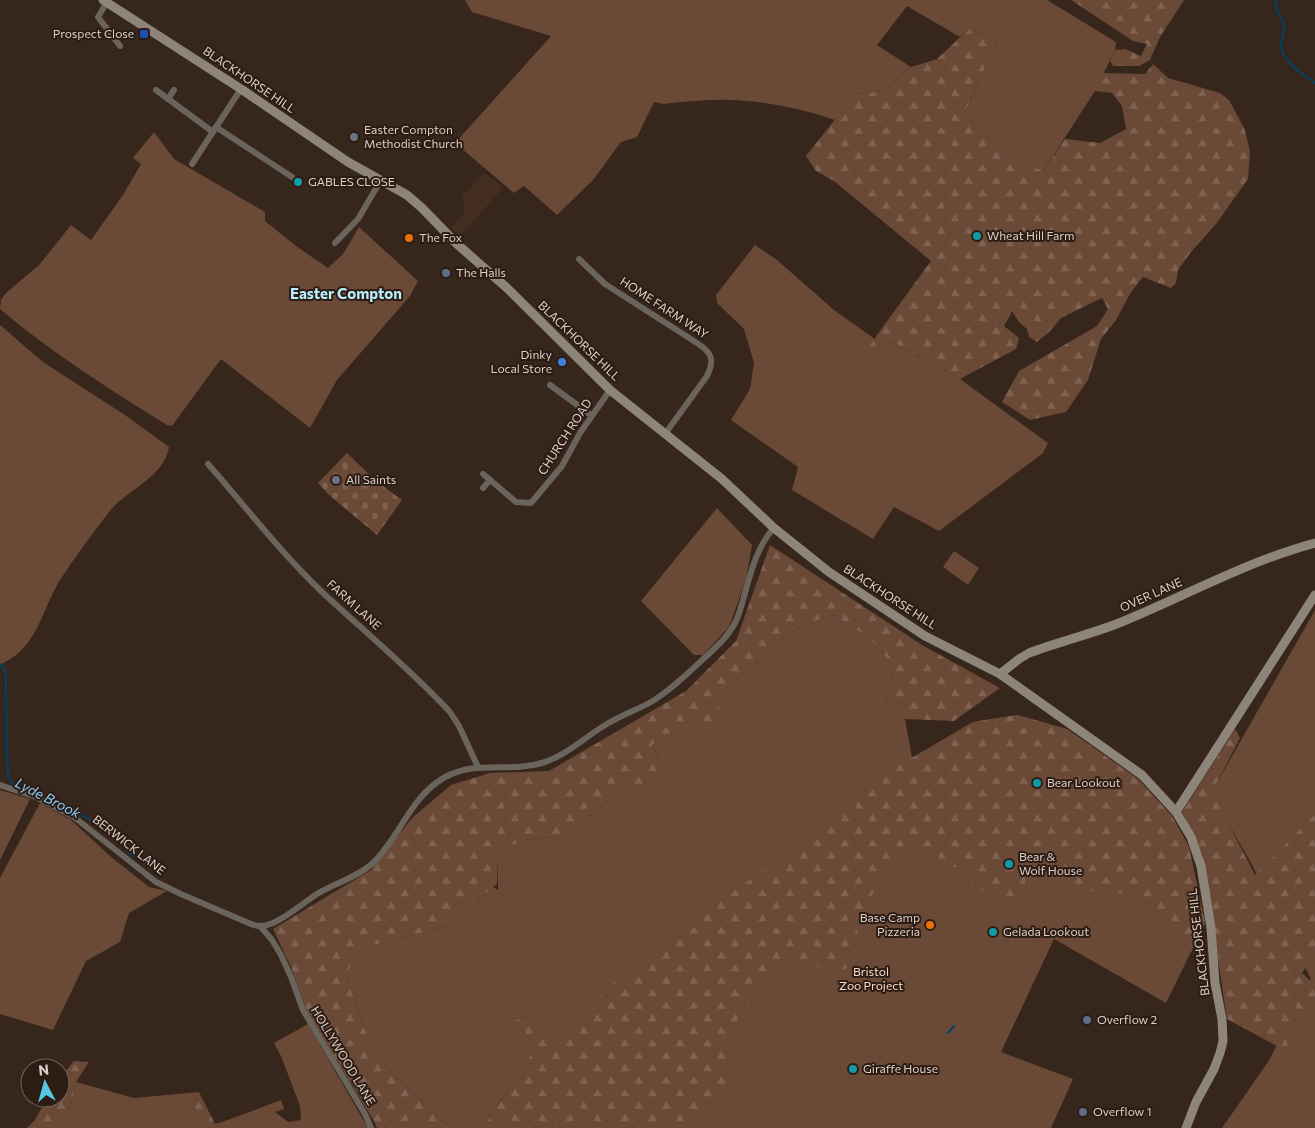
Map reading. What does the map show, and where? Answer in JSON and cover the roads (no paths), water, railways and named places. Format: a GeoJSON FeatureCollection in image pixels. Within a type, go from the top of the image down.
{"type":"FeatureCollection","features":[{"type":"Feature","properties":{"kind":"main road","name":"BLACKHORSE HILL"},"geometry":{"type":"LineString","coordinates":[[105,1],[241,89],[348,162],[407,195],[501,282],[610,390],[722,479],[774,528],[829,572],[925,636],[1000,674],[1142,775],[1176,812],[1191,837],[1201,866],[1211,928],[1215,983],[1223,1030],[1220,1053],[1214,1069],[1193,1108],[1186,1128]]}},
{"type":"Feature","properties":{"kind":"main road","name":"OVER LANE"},"geometry":{"type":"LineString","coordinates":[[1000,674],[1029,653],[1122,622],[1245,567],[1315,543]]}},
{"type":"Feature","properties":{"kind":"main road"},"geometry":{"type":"LineString","coordinates":[[1176,812],[1315,595]]}},
{"type":"Feature","properties":{"kind":"street"},"geometry":{"type":"LineString","coordinates":[[105,1],[98,17],[120,46]]}},
{"type":"Feature","properties":{"kind":"street"},"geometry":{"type":"LineString","coordinates":[[192,164],[241,89]]}},
{"type":"Feature","properties":{"kind":"street"},"geometry":{"type":"LineString","coordinates":[[156,90],[292,177]]}},
{"type":"Feature","properties":{"kind":"street"},"geometry":{"type":"LineString","coordinates":[[168,99],[174,90]]}},
{"type":"Feature","properties":{"kind":"street"},"geometry":{"type":"LineString","coordinates":[[335,243],[358,219],[381,180]]}},
{"type":"Feature","properties":{"kind":"street","name":"HOME FARM WAY"},"geometry":{"type":"LineString","coordinates":[[579,259],[605,284],[706,349],[711,356],[712,366],[707,376],[665,434]]}},
{"type":"Feature","properties":{"kind":"street"},"geometry":{"type":"LineString","coordinates":[[550,385],[591,415]]}},
{"type":"Feature","properties":{"kind":"street","name":"CHURCH ROAD"},"geometry":{"type":"LineString","coordinates":[[483,474],[516,502],[531,503],[562,466],[591,415],[610,390]]}},
{"type":"Feature","properties":{"kind":"street","name":"FARM LANE"},"geometry":{"type":"LineString","coordinates":[[208,464],[238,497],[253,518],[302,572],[450,712],[459,726],[478,767]]}},
{"type":"Feature","properties":{"kind":"street"},"geometry":{"type":"LineString","coordinates":[[483,488],[490,480]]}},
{"type":"Feature","properties":{"kind":"street"},"geometry":{"type":"LineString","coordinates":[[260,926],[273,923],[319,892],[338,884],[373,863],[424,793],[449,774],[462,769],[478,767],[528,766],[544,763],[562,754],[607,723],[651,702],[664,693],[712,651],[732,628],[739,614],[753,566],[765,538],[774,528]]}},
{"type":"Feature","properties":{"kind":"street","name":"BERWICK LANE"},"geometry":{"type":"LineString","coordinates":[[0,785],[36,797],[74,816],[156,882],[251,924],[260,926]]}},
{"type":"Feature","properties":{"kind":"street"},"geometry":{"type":"LineString","coordinates":[[272,940],[273,923]]}},
{"type":"Feature","properties":{"kind":"street","name":"HOLLYWOOD LANE"},"geometry":{"type":"LineString","coordinates":[[260,926],[272,940],[291,977],[303,1010],[365,1114],[371,1128]]}},
{"type":"Feature","properties":{"kind":"waterway"},"geometry":{"type":"LineString","coordinates":[[1276,0],[1277,10],[1284,26],[1281,43],[1282,52],[1294,67],[1315,83]]}},
{"type":"Feature","properties":{"kind":"waterway","name":"Lyde Brook"},"geometry":{"type":"LineString","coordinates":[[0,664],[4,668],[6,676],[8,776],[13,784],[60,803],[115,834],[124,841],[129,853],[154,868]]}},
{"type":"Feature","properties":{"kind":"waterway"},"geometry":{"type":"LineString","coordinates":[[948,1033],[954,1026]]}},
{"type":"Feature","properties":{"kind":"place","name":"Prospect Close"},"geometry":{"type":"Point","coordinates":[144,34]}},
{"type":"Feature","properties":{"kind":"place","name":"Easter Compton Methodist Church"},"geometry":{"type":"Point","coordinates":[354,137]}},
{"type":"Feature","properties":{"kind":"place","name":"GABLES CLOSE"},"geometry":{"type":"Point","coordinates":[298,182]}},
{"type":"Feature","properties":{"kind":"place","name":"Wheat Hill Farm"},"geometry":{"type":"Point","coordinates":[977,236]}},
{"type":"Feature","properties":{"kind":"place","name":"The Fox"},"geometry":{"type":"Point","coordinates":[409,238]}},
{"type":"Feature","properties":{"kind":"place","name":"The Halls"},"geometry":{"type":"Point","coordinates":[446,273]}},
{"type":"Feature","properties":{"kind":"place","name":"Dinky Local Store"},"geometry":{"type":"Point","coordinates":[562,362]}},
{"type":"Feature","properties":{"kind":"place","name":"All Saints"},"geometry":{"type":"Point","coordinates":[336,480]}},
{"type":"Feature","properties":{"kind":"place","name":"Bear Lookout"},"geometry":{"type":"Point","coordinates":[1037,783]}},
{"type":"Feature","properties":{"kind":"place","name":"Bear & Wolf House"},"geometry":{"type":"Point","coordinates":[1009,864]}},
{"type":"Feature","properties":{"kind":"place","name":"Base Camp Pizzeria"},"geometry":{"type":"Point","coordinates":[930,925]}},
{"type":"Feature","properties":{"kind":"place","name":"Gelada Lookout"},"geometry":{"type":"Point","coordinates":[993,932]}},
{"type":"Feature","properties":{"kind":"place","name":"Overflow 2"},"geometry":{"type":"Point","coordinates":[1087,1020]}},
{"type":"Feature","properties":{"kind":"place","name":"Giraffe House"},"geometry":{"type":"Point","coordinates":[853,1069]}},
{"type":"Feature","properties":{"kind":"place","name":"Overflow 1"},"geometry":{"type":"Point","coordinates":[1083,1112]}},
{"type":"Feature","properties":{"kind":"district","name":"Easter Compton"},"geometry":{"type":"Point","coordinates":[346,294]}},
{"type":"Feature","properties":{"kind":"park label","name":"Bristol Zoo Project"},"geometry":{"type":"Point","coordinates":[871,979]}}]}
